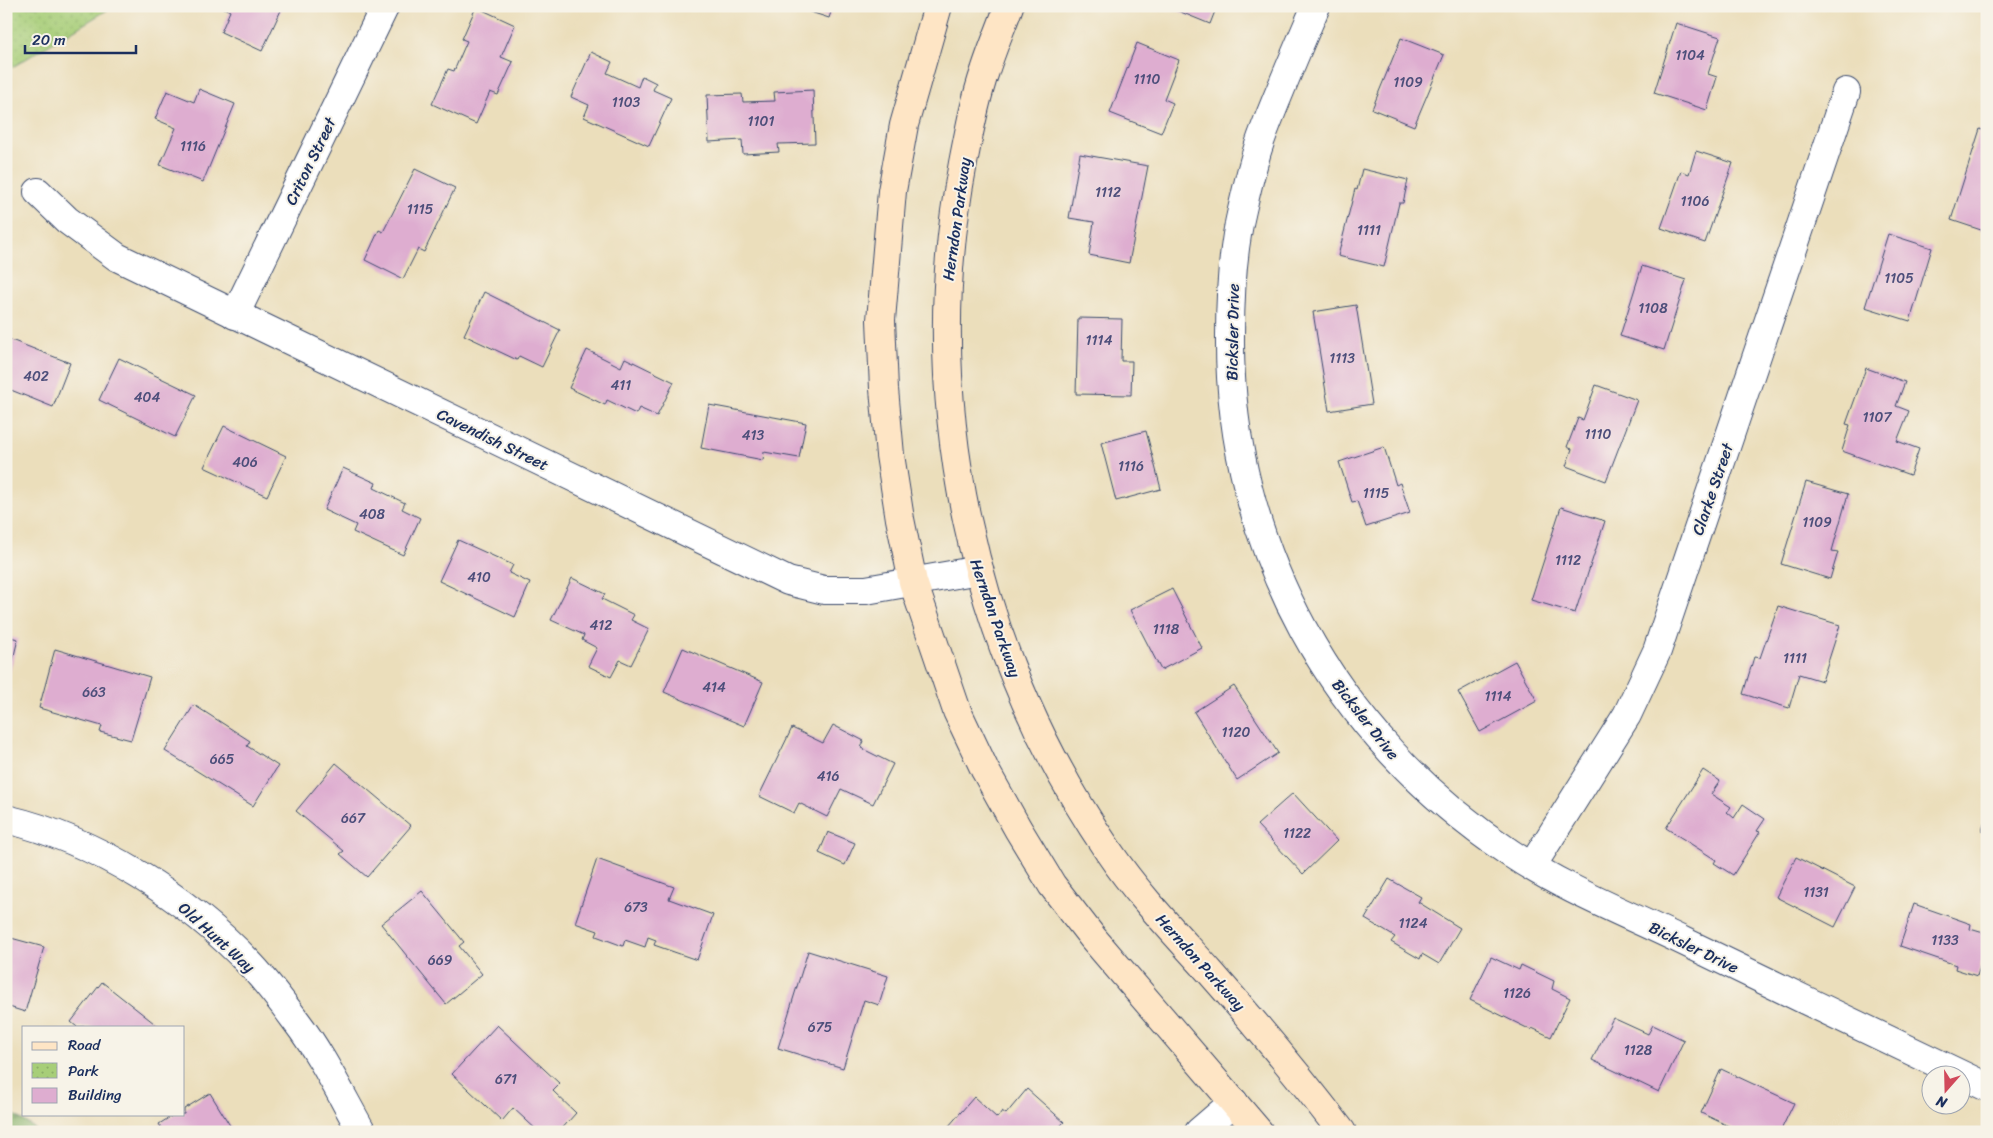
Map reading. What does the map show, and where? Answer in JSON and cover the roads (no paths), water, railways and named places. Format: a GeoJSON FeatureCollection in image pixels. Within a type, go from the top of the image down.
{"type":"FeatureCollection","features":[{"type":"Feature","properties":{"kind":"main road"},"geometry":{"type":"LineString","coordinates":[[938,6],[904,125],[892,191],[881,320],[884,389],[890,455],[900,519],[913,582],[957,711],[985,770],[1052,885],[1093,938],[1259,1132]]}},
{"type":"Feature","properties":{"kind":"main road","name":"Herndon Parkway"},"geometry":{"type":"LineString","coordinates":[[1009,6],[984,73],[968,137],[954,207],[947,276],[946,342],[950,412],[958,479],[992,617],[1041,737],[1074,797],[1110,854],[1153,909],[1243,1010],[1342,1132]]}},
{"type":"Feature","properties":{"kind":"street","name":"Criton Street"},"geometry":{"type":"LineString","coordinates":[[235,315],[385,6]]}},
{"type":"Feature","properties":{"kind":"street","name":"Bicksler Drive"},"geometry":{"type":"LineString","coordinates":[[1316,6],[1262,134],[1241,213],[1230,295],[1229,375],[1239,453],[1250,502],[1273,568],[1307,637],[1349,702],[1400,762],[1447,806],[1510,853],[1580,891],[1987,1087]]}},
{"type":"Feature","properties":{"kind":"street","name":"Clarke Street"},"geometry":{"type":"LineString","coordinates":[[1532,866],[1627,715],[1657,651],[1846,92]]}},
{"type":"Feature","properties":{"kind":"street","name":"Cavendish Street"},"geometry":{"type":"LineString","coordinates":[[38,192],[68,220],[118,258],[788,581],[824,590],[866,590],[979,570]]}},
{"type":"Feature","properties":{"kind":"street","name":"Old Hunt Way"},"geometry":{"type":"LineString","coordinates":[[6,819],[20,822],[85,846],[148,880],[204,922],[251,965],[297,1022],[362,1132]]}},
{"type":"Feature","properties":{"kind":"street"},"geometry":{"type":"LineString","coordinates":[[1199,1132],[1234,1102]]}}]}
